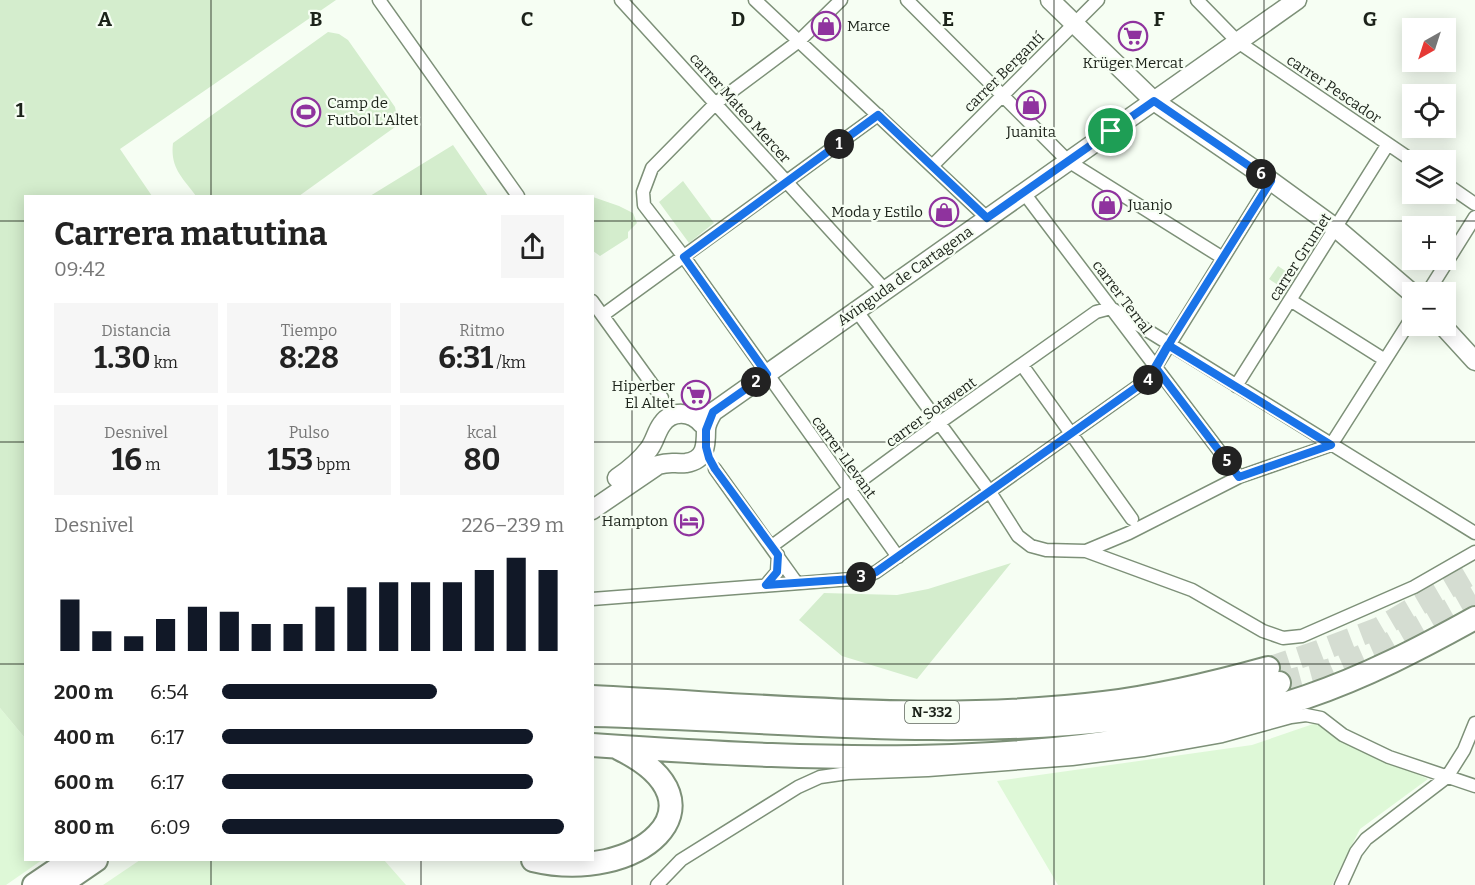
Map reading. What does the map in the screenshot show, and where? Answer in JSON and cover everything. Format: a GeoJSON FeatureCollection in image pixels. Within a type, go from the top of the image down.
{"type":"FeatureCollection","features":[{"type":"Feature","properties":{"kind":"highway"},"geometry":{"type":"LineString","coordinates":[[594,745],[810,757],[916,757],[997,754],[1138,738],[1211,724],[1308,696],[1394,662],[1475,618]]}},
{"type":"Feature","properties":{"kind":"highway","name":"N-332"},"geometry":{"type":"LineString","coordinates":[[594,697],[884,711],[1033,710],[1103,704],[1274,676],[1189,708],[1120,719],[1039,726],[889,729],[594,715]]}},
{"type":"Feature","properties":{"kind":"highway"},"geometry":{"type":"LineString","coordinates":[[535,861],[565,875],[598,881],[623,877],[641,868],[655,857],[669,828],[668,799],[662,782],[639,759],[616,747]]}},
{"type":"Feature","properties":{"kind":"highway"},"geometry":{"type":"LineString","coordinates":[[34,885],[70,861]]}},
{"type":"Feature","properties":{"kind":"highway"},"geometry":{"type":"LineString","coordinates":[[60,885],[95,861]]}},
{"type":"Feature","properties":{"kind":"main road"},"geometry":{"type":"LineString","coordinates":[[1050,0],[1154,101],[1337,228],[1402,284]]}},
{"type":"Feature","properties":{"kind":"main road","name":"Avinguda de Cartagena"},"geometry":{"type":"LineString","coordinates":[[713,412],[1297,0]]}},
{"type":"Feature","properties":{"kind":"main road"},"geometry":{"type":"LineString","coordinates":[[1452,336],[1475,361]]}},
{"type":"Feature","properties":{"kind":"main road"},"geometry":{"type":"LineString","coordinates":[[594,495],[632,467],[648,451],[660,429],[672,415],[713,412],[703,453],[692,461],[679,463],[661,451],[660,429]]}},
{"type":"Feature","properties":{"kind":"main road"},"geometry":{"type":"LineString","coordinates":[[688,415],[703,424],[706,438]]}},
{"type":"Feature","properties":{"kind":"main road"},"geometry":{"type":"LineString","coordinates":[[594,509],[652,467],[673,461]]}},
{"type":"Feature","properties":{"kind":"street"},"geometry":{"type":"LineString","coordinates":[[379,0],[517,195]]}},
{"type":"Feature","properties":{"kind":"street","name":"carrer Mateo Mercer"},"geometry":{"type":"LineString","coordinates":[[621,0],[885,290]]}},
{"type":"Feature","properties":{"kind":"street"},"geometry":{"type":"LineString","coordinates":[[755,0],[987,218]]}},
{"type":"Feature","properties":{"kind":"street"},"geometry":{"type":"LineString","coordinates":[[716,104],[799,41],[840,0]]}},
{"type":"Feature","properties":{"kind":"street"},"geometry":{"type":"LineString","coordinates":[[907,0],[1068,161],[1223,258]]}},
{"type":"Feature","properties":{"kind":"street","name":"carrer Bergantí"},"geometry":{"type":"LineString","coordinates":[[932,166],[1098,0]]}},
{"type":"Feature","properties":{"kind":"street","name":"carrer Pescador"},"geometry":{"type":"LineString","coordinates":[[1197,0],[1238,42],[1402,154]]}},
{"type":"Feature","properties":{"kind":"street","name":"carrer Llevant"},"geometry":{"type":"LineString","coordinates":[[716,104],[652,168],[643,192],[644,205],[684,257],[898,557]]}},
{"type":"Feature","properties":{"kind":"street"},"geometry":{"type":"LineString","coordinates":[[603,315],[878,115]]}},
{"type":"Feature","properties":{"kind":"street","name":"carrer Grumet"},"geometry":{"type":"LineString","coordinates":[[1236,386],[1388,144]]}},
{"type":"Feature","properties":{"kind":"street"},"geometry":{"type":"LineString","coordinates":[[594,599],[864,577],[876,572],[1148,379],[1271,181]]}},
{"type":"Feature","properties":{"kind":"street"},"geometry":{"type":"LineString","coordinates":[[1456,191],[1475,204]]}},
{"type":"Feature","properties":{"kind":"street","name":"carrer Terral"},"geometry":{"type":"LineString","coordinates":[[1024,193],[1239,477]]}},
{"type":"Feature","properties":{"kind":"street"},"geometry":{"type":"LineString","coordinates":[[1434,282],[1475,218]]}},
{"type":"Feature","properties":{"kind":"street"},"geometry":{"type":"LineString","coordinates":[[1290,300],[1385,360]]}},
{"type":"Feature","properties":{"kind":"street"},"geometry":{"type":"LineString","coordinates":[[594,304],[662,398],[688,415]]}},
{"type":"Feature","properties":{"kind":"street"},"geometry":{"type":"LineString","coordinates":[[1111,308],[1475,533]]}},
{"type":"Feature","properties":{"kind":"street","name":"carrer Sotavent"},"geometry":{"type":"LineString","coordinates":[[775,551],[849,489],[939,423],[1096,312],[1111,308]]}},
{"type":"Feature","properties":{"kind":"street"},"geometry":{"type":"LineString","coordinates":[[856,310],[990,492],[1018,536],[1030,546],[1047,550],[1086,551],[1192,590],[1263,631],[1283,639],[1302,636],[1414,587],[1475,552]]}},
{"type":"Feature","properties":{"kind":"street"},"geometry":{"type":"LineString","coordinates":[[1086,551],[1128,533],[1239,477],[1331,445],[1402,333]]}},
{"type":"Feature","properties":{"kind":"street"},"geometry":{"type":"LineString","coordinates":[[1022,365],[1132,519]]}},
{"type":"Feature","properties":{"kind":"street"},"geometry":{"type":"LineString","coordinates":[[660,429],[666,415],[662,398]]}},
{"type":"Feature","properties":{"kind":"street"},"geometry":{"type":"LineString","coordinates":[[706,438],[709,458],[715,469],[796,582]]}},
{"type":"Feature","properties":{"kind":"street"},"geometry":{"type":"LineString","coordinates":[[692,461],[700,461],[715,469]]}},
{"type":"Feature","properties":{"kind":"street"},"geometry":{"type":"LineString","coordinates":[[766,585],[777,572],[775,551]]}},
{"type":"Feature","properties":{"kind":"street"},"geometry":{"type":"LineString","coordinates":[[657,885],[681,860],[798,787],[820,777],[848,773],[928,770],[1072,759],[1143,750],[1222,736],[1277,720],[1306,715],[1321,717],[1343,735],[1389,757],[1475,786]]}},
{"type":"Feature","properties":{"kind":"street"},"geometry":{"type":"LineString","coordinates":[[1341,885],[1356,852],[1366,839],[1447,777],[1464,750],[1475,723]]}},
{"type":"Feature","properties":{"kind":"shaded area"},"geometry":{"type":"Polygon","coordinates":[[[0,0],[336,0],[120,149],[151,195],[24,195],[24,737],[0,708],[0,0]]]}},
{"type":"Feature","properties":{"kind":"shaded area","name":"Camp de Futbol L'Altet"},"geometry":{"type":"Polygon","coordinates":[[[328,32],[339,34],[348,40],[395,107],[397,117],[395,127],[300,195],[195,195],[175,166],[173,143],[328,32]]]}},
{"type":"Feature","properties":{"kind":"shaded area"},"geometry":{"type":"Polygon","coordinates":[[[453,145],[487,195],[372,195],[453,145]]]}},
{"type":"Feature","properties":{"kind":"shaded area"},"geometry":{"type":"Polygon","coordinates":[[[683,181],[714,223],[689,243],[659,202],[683,181]]]}},
{"type":"Feature","properties":{"kind":"shaded area"},"geometry":{"type":"Polygon","coordinates":[[[594,197],[633,213],[637,223],[628,232],[628,238],[600,256],[594,252],[594,197]]]}},
{"type":"Feature","properties":{"kind":"shaded area"},"geometry":{"type":"Polygon","coordinates":[[[1278,266],[1287,272],[1278,285],[1269,279],[1278,266]]]}},
{"type":"Feature","properties":{"kind":"shaded area"},"geometry":{"type":"Polygon","coordinates":[[[1011,563],[917,679],[842,656],[799,620],[824,593],[897,595],[928,589],[1011,563]]]}},
{"type":"Feature","properties":{"kind":"shaded area"},"geometry":{"type":"Polygon","coordinates":[[[0,708],[24,737],[24,861],[41,861],[6,885],[0,885],[0,708]]]}},
{"type":"Feature","properties":{"kind":"shaded area"},"geometry":{"type":"Polygon","coordinates":[[[1316,723],[1327,732],[1428,779],[1360,829],[1332,885],[1058,885],[997,781],[1252,745],[1316,723]]]}},
{"type":"Feature","properties":{"kind":"shaded area"},"geometry":{"type":"Polygon","coordinates":[[[139,861],[385,861],[406,885],[103,885],[139,861]]]}},
{"type":"Feature","properties":{"kind":"tunnel"},"geometry":{"type":"LineString","coordinates":[[1268,668],[1379,628],[1475,572]]}},
{"type":"Feature","properties":{"kind":"tunnel"},"geometry":{"type":"LineString","coordinates":[[1279,683],[1331,669],[1388,644],[1475,595]]}},
{"type":"Feature","properties":{"kind":"place","name":"Marce"},"geometry":{"type":"Point","coordinates":[826,26]}},
{"type":"Feature","properties":{"kind":"place","name":"Krüger Mercat"},"geometry":{"type":"Point","coordinates":[1133,36]}},
{"type":"Feature","properties":{"kind":"place","name":"Juanita"},"geometry":{"type":"Point","coordinates":[1031,105]}},
{"type":"Feature","properties":{"kind":"place","name":"Camp de Futbol L'Altet"},"geometry":{"type":"Point","coordinates":[306,112]}},
{"type":"Feature","properties":{"kind":"place","name":"Juanjo"},"geometry":{"type":"Point","coordinates":[1107,205]}},
{"type":"Feature","properties":{"kind":"place","name":"Moda y Estilo"},"geometry":{"type":"Point","coordinates":[944,212]}},
{"type":"Feature","properties":{"kind":"place","name":"Hiperber El Altet"},"geometry":{"type":"Point","coordinates":[696,395]}},
{"type":"Feature","properties":{"kind":"place","name":"Hampton"},"geometry":{"type":"Point","coordinates":[689,521]}},
{"type":"Feature","properties":{"kind":"route"},"geometry":{"type":"LineString","coordinates":[[1111,131],[987,218],[878,115],[684,257],[767,374],[713,412],[706,430],[707,452],[715,469],[778,555],[777,572],[766,585],[852,579],[876,572],[1148,379],[1168,345],[1331,445],[1239,477],[1156,368],[1168,345],[1271,181],[1154,101],[1111,131]]}}]}
